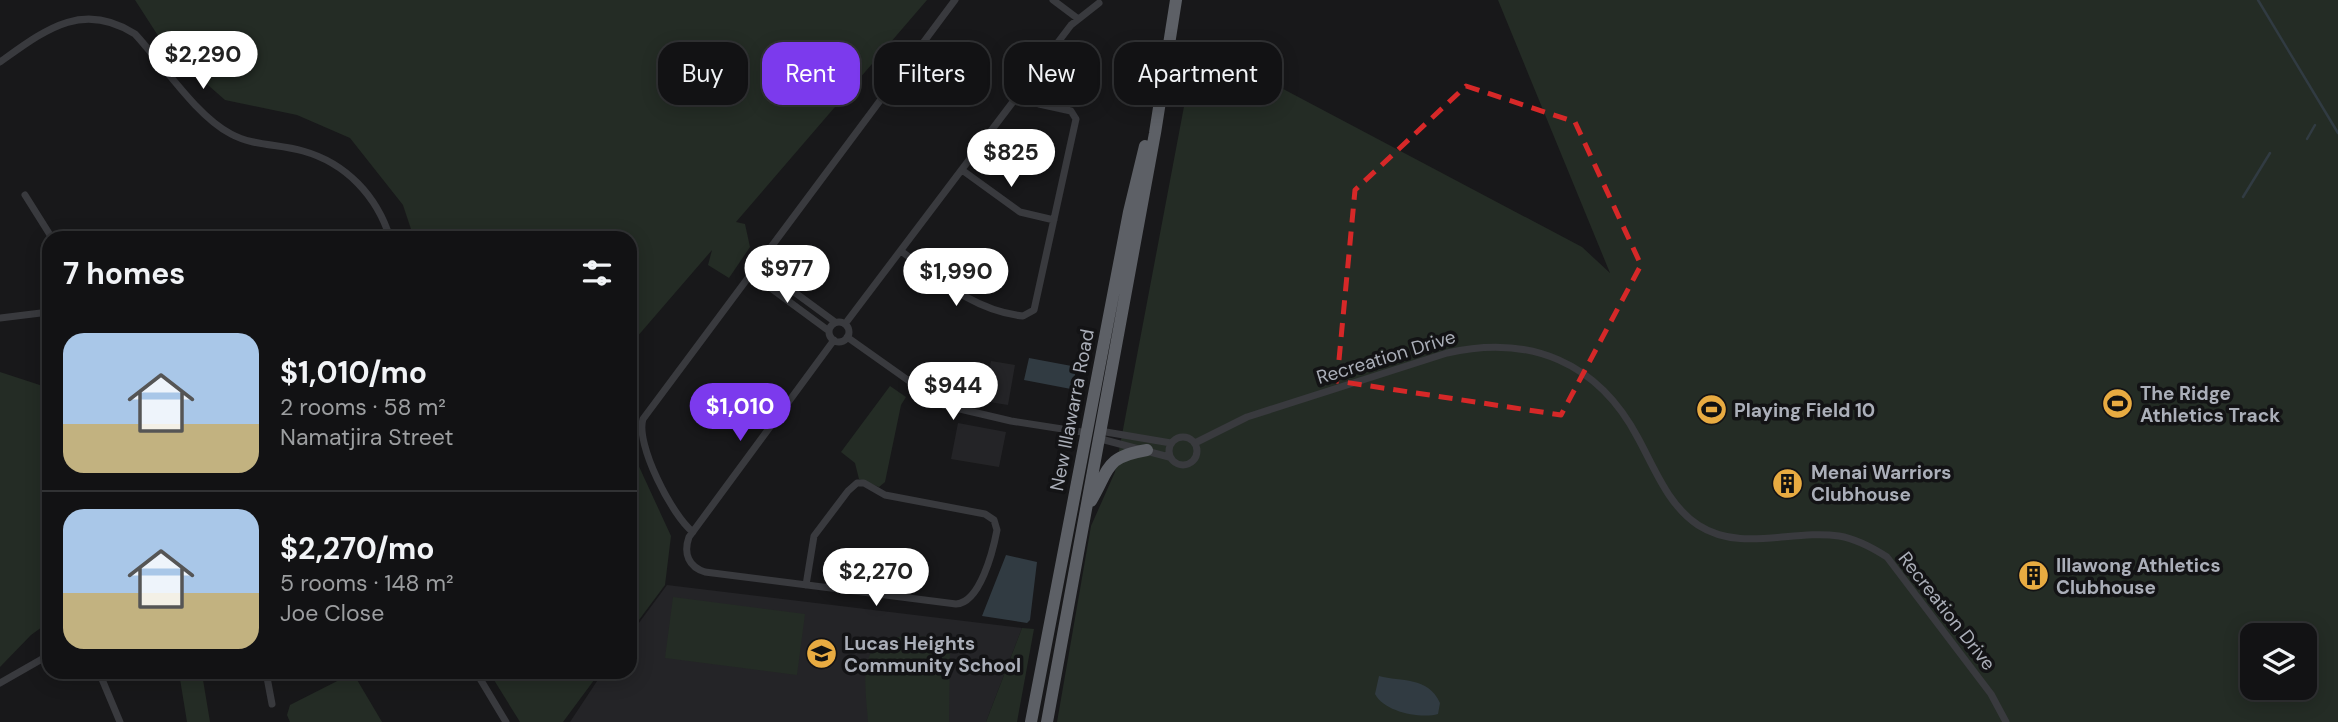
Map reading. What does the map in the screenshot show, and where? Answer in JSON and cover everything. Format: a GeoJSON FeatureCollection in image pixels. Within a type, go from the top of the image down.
{"type":"FeatureCollection","features":[{"type":"Feature","properties":{"kind":"highway","name":"New Illawarra Road"},"geometry":{"type":"LineString","coordinates":[[1047,722],[1176,0]]}},
{"type":"Feature","properties":{"kind":"highway","name":"New Illawarra Road"},"geometry":{"type":"LineString","coordinates":[[1031,722],[1129,212],[1149,131],[1158,108]]}},
{"type":"Feature","properties":{"kind":"highway"},"geometry":{"type":"LineString","coordinates":[[1084,513],[1112,461],[1128,453],[1147,450]]}},
{"type":"Feature","properties":{"kind":"street"},"geometry":{"type":"LineString","coordinates":[[693,532],[676,514],[640,437],[643,419],[749,272],[955,0]]}},
{"type":"Feature","properties":{"kind":"street"},"geometry":{"type":"LineString","coordinates":[[1053,0],[1077,18]]}},
{"type":"Feature","properties":{"kind":"street"},"geometry":{"type":"LineString","coordinates":[[1059,42],[1077,18],[1099,3]]}},
{"type":"Feature","properties":{"kind":"street"},"geometry":{"type":"LineString","coordinates":[[0,62],[53,25],[74,17],[93,16],[124,25],[135,34],[210,120],[230,134],[251,143],[304,151],[329,162],[353,178],[373,201],[387,231]]}},
{"type":"Feature","properties":{"kind":"street"},"geometry":{"type":"LineString","coordinates":[[845,324],[1011,105]]}},
{"type":"Feature","properties":{"kind":"street"},"geometry":{"type":"LineString","coordinates":[[901,251],[971,301],[996,311],[1027,315],[1036,306],[1076,124],[1074,115],[1043,105]]}},
{"type":"Feature","properties":{"kind":"street"},"geometry":{"type":"LineString","coordinates":[[962,170],[1020,212],[1054,220]]}},
{"type":"Feature","properties":{"kind":"street"},"geometry":{"type":"LineString","coordinates":[[25,195],[48,231]]}},
{"type":"Feature","properties":{"kind":"street"},"geometry":{"type":"LineString","coordinates":[[756,264],[835,323],[845,324]]}},
{"type":"Feature","properties":{"kind":"street"},"geometry":{"type":"LineString","coordinates":[[749,272],[829,331],[834,340],[839,342],[848,337]]}},
{"type":"Feature","properties":{"kind":"street"},"geometry":{"type":"LineString","coordinates":[[0,317],[42,313]]}},
{"type":"Feature","properties":{"kind":"street"},"geometry":{"type":"LineString","coordinates":[[829,331],[835,323]]}},
{"type":"Feature","properties":{"kind":"street"},"geometry":{"type":"LineString","coordinates":[[845,324],[848,337]]}},
{"type":"Feature","properties":{"kind":"street"},"geometry":{"type":"LineString","coordinates":[[848,337],[943,405],[1011,421],[1100,435],[1171,443],[1181,437],[1195,443],[1196,456],[1191,463],[1178,465],[1169,457],[1100,435]]}},
{"type":"Feature","properties":{"kind":"street"},"geometry":{"type":"LineString","coordinates":[[806,585],[814,536],[857,483],[864,483],[885,495],[985,514],[994,520],[997,530],[995,542],[974,595],[966,603],[806,585],[705,572],[695,567],[687,557],[686,544],[693,532],[834,340]]}},
{"type":"Feature","properties":{"kind":"street","name":"Recreation Drive"},"geometry":{"type":"LineString","coordinates":[[1195,443],[1247,417],[1447,353],[1474,346],[1507,345],[1536,351],[1584,373],[1611,397],[1637,435],[1672,500],[1699,526],[1732,538],[1841,536],[1874,548],[1887,558],[1985,685],[2006,722]]}},
{"type":"Feature","properties":{"kind":"street"},"geometry":{"type":"LineString","coordinates":[[1169,457],[1171,443]]}},
{"type":"Feature","properties":{"kind":"street"},"geometry":{"type":"LineString","coordinates":[[0,683],[42,659]]}},
{"type":"Feature","properties":{"kind":"street"},"geometry":{"type":"LineString","coordinates":[[102,679],[120,722]]}},
{"type":"Feature","properties":{"kind":"street"},"geometry":{"type":"LineString","coordinates":[[267,679],[272,704]]}},
{"type":"Feature","properties":{"kind":"street"},"geometry":{"type":"LineString","coordinates":[[480,679],[506,722]]}},
{"type":"Feature","properties":{"kind":"highlighted area"},"geometry":{"type":"Polygon","coordinates":[[[1466,86],[1575,122],[1641,265],[1561,415],[1337,381],[1355,190],[1466,86]]]}},
{"type":"Feature","properties":{"kind":"shaded area"},"geometry":{"type":"Polygon","coordinates":[[[135,0],[927,0],[891,42],[874,42],[874,62],[860,78],[860,42],[762,42],[762,105],[837,105],[736,222],[745,224],[750,247],[729,278],[708,265],[712,250],[637,337],[637,231],[412,231],[403,205],[350,138],[297,115],[225,100],[166,48],[135,0]]]}},
{"type":"Feature","properties":{"kind":"shaded area"},"geometry":{"type":"Polygon","coordinates":[[[1498,0],[2338,0],[2338,722],[1057,722],[1091,526],[1115,472],[1184,105],[1282,105],[1282,88],[1582,247],[1610,273],[1498,0]]]}},
{"type":"Feature","properties":{"kind":"shaded area"},"geometry":{"type":"Polygon","coordinates":[[[1029,358],[1077,367],[1071,389],[1024,380],[1029,358]]]}},
{"type":"Feature","properties":{"kind":"shaded area"},"geometry":{"type":"Polygon","coordinates":[[[991,361],[1015,365],[1008,405],[983,401],[991,361]]]}},
{"type":"Feature","properties":{"kind":"shaded area"},"geometry":{"type":"Polygon","coordinates":[[[0,372],[42,386],[42,627],[0,667],[0,372]]]}},
{"type":"Feature","properties":{"kind":"shaded area"},"geometry":{"type":"Polygon","coordinates":[[[890,386],[906,397],[901,405],[885,482],[879,487],[859,479],[855,463],[841,452],[890,386]]]}},
{"type":"Feature","properties":{"kind":"shaded area"},"geometry":{"type":"Polygon","coordinates":[[[958,423],[1006,432],[999,467],[951,459],[958,423]]]}},
{"type":"Feature","properties":{"kind":"shaded area"},"geometry":{"type":"Polygon","coordinates":[[[637,462],[671,536],[665,585],[637,623],[637,462]]]}},
{"type":"Feature","properties":{"kind":"shaded area"},"geometry":{"type":"Polygon","coordinates":[[[1006,555],[1037,562],[1030,620],[1027,623],[982,616],[1006,555]]]}},
{"type":"Feature","properties":{"kind":"shaded area","name":"Lucas Heights Community School"},"geometry":{"type":"Polygon","coordinates":[[[667,585],[1022,628],[986,722],[570,722],[598,679],[637,679],[637,626],[667,585]]]}},
{"type":"Feature","properties":{"kind":"shaded area"},"geometry":{"type":"Polygon","coordinates":[[[673,597],[805,614],[797,675],[665,658],[673,597]]]}},
{"type":"Feature","properties":{"kind":"shaded area"},"geometry":{"type":"Polygon","coordinates":[[[1022,628],[1034,629],[1017,722],[986,722],[1022,628]]]}},
{"type":"Feature","properties":{"kind":"shaded area"},"geometry":{"type":"Polygon","coordinates":[[[906,636],[941,637],[950,648],[949,722],[868,722],[866,677],[870,655],[884,640],[906,636]]]}},
{"type":"Feature","properties":{"kind":"shaded area"},"geometry":{"type":"Polygon","coordinates":[[[1379,676],[1413,682],[1428,688],[1440,703],[1438,714],[1413,715],[1386,705],[1375,694],[1379,676]]]}},
{"type":"Feature","properties":{"kind":"shaded area"},"geometry":{"type":"Polygon","coordinates":[[[180,679],[203,679],[210,722],[187,722],[180,679]]]}},
{"type":"Feature","properties":{"kind":"shaded area"},"geometry":{"type":"Polygon","coordinates":[[[341,679],[357,679],[382,722],[290,722],[287,715],[290,705],[341,679]]]}},
{"type":"Feature","properties":{"kind":"shaded area"},"geometry":{"type":"Polygon","coordinates":[[[493,679],[595,679],[563,722],[520,722],[493,679]]]}},
{"type":"Feature","properties":{"kind":"waterway"},"geometry":{"type":"LineString","coordinates":[[2258,0],[2338,133]]}},
{"type":"Feature","properties":{"kind":"waterway"},"geometry":{"type":"LineString","coordinates":[[2307,139],[2315,125]]}},
{"type":"Feature","properties":{"kind":"waterway"},"geometry":{"type":"LineString","coordinates":[[2243,197],[2270,153]]}},
{"type":"Feature","properties":{"kind":"place","name":"The Ridge Athletics Track"},"geometry":{"type":"Point","coordinates":[2117,404]}},
{"type":"Feature","properties":{"kind":"place","name":"Playing Field 10"},"geometry":{"type":"Point","coordinates":[1711,410]}},
{"type":"Feature","properties":{"kind":"place","name":"Menai Warriors Clubhouse"},"geometry":{"type":"Point","coordinates":[1788,483]}},
{"type":"Feature","properties":{"kind":"place","name":"Illawong Athletics Clubhouse"},"geometry":{"type":"Point","coordinates":[2033,576]}},
{"type":"Feature","properties":{"kind":"place","name":"Lucas Heights Community School"},"geometry":{"type":"Point","coordinates":[821,654]}}]}
